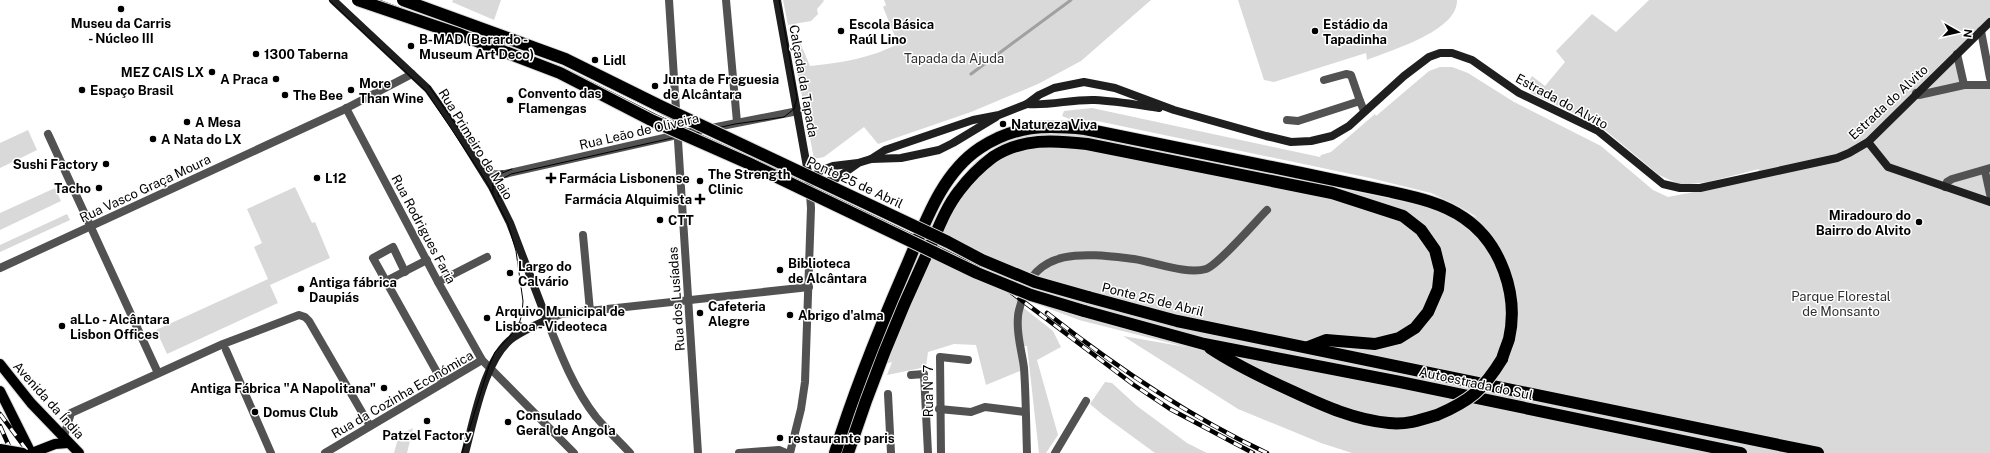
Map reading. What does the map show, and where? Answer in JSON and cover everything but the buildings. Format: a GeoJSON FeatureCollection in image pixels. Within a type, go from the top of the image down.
{"type":"FeatureCollection","features":[{"type":"Feature","properties":{"kind":"highway"},"geometry":{"type":"LineString","coordinates":[[358,0],[560,73],[653,120],[762,170],[977,273],[1031,295],[1204,344],[1240,367],[1336,411],[1390,423],[1414,422],[1459,406],[1477,392],[1490,378],[1502,359],[1509,338],[1511,299],[1506,277],[1497,256],[1475,227],[1464,217],[1445,207],[1421,199],[1356,184],[1085,129],[1052,126],[1025,129],[999,137],[979,148],[961,165],[946,184],[931,209],[873,342],[835,453]]}},
{"type":"Feature","properties":{"kind":"highway","name":"Ponte 25 de Abril"},"geometry":{"type":"LineString","coordinates":[[404,0],[565,59],[660,106],[948,242],[982,260],[1035,282],[1177,321],[1308,347]]}},
{"type":"Feature","properties":{"kind":"highway"},"geometry":{"type":"LineString","coordinates":[[848,453],[868,394],[900,313],[945,216],[958,192],[976,172],[993,157],[1015,146],[1034,141],[1056,141],[1087,144],[1332,193],[1403,216],[1421,230],[1435,250],[1440,270],[1438,289],[1428,312],[1415,328],[1399,338],[1375,344],[1326,340],[1308,347]]}},
{"type":"Feature","properties":{"kind":"highway","name":"Autoestrada do Sul"},"geometry":{"type":"LineString","coordinates":[[1204,344],[1400,382],[1741,453]]}},
{"type":"Feature","properties":{"kind":"highway","name":"Autoestrada do Sul"},"geometry":{"type":"LineString","coordinates":[[1308,347],[1818,453]]}},
{"type":"Feature","properties":{"kind":"main road","name":"Avenida da Índia"},"geometry":{"type":"LineString","coordinates":[[0,364],[30,403],[65,441],[79,453]]}},
{"type":"Feature","properties":{"kind":"main road"},"geometry":{"type":"LineString","coordinates":[[0,391],[32,453],[65,441]]}},
{"type":"Feature","properties":{"kind":"main road"},"geometry":{"type":"LineString","coordinates":[[0,449],[23,453]]}},
{"type":"Feature","properties":{"kind":"street","name":"Rua Primeiro de Maio"},"geometry":{"type":"LineString","coordinates":[[333,0],[412,74],[432,95],[487,178],[510,223],[547,320]]}},
{"type":"Feature","properties":{"kind":"street","name":"Rua dos Lusíadas"},"geometry":{"type":"LineString","coordinates":[[669,0],[698,453]]}},
{"type":"Feature","properties":{"kind":"street"},"geometry":{"type":"LineString","coordinates":[[726,0],[737,122]]}},
{"type":"Feature","properties":{"kind":"street","name":"Calçada da Tapada"},"geometry":{"type":"LineString","coordinates":[[777,0],[798,111],[809,180],[811,208],[805,382],[801,409],[790,453]]}},
{"type":"Feature","properties":{"kind":"street","name":"Estrada do Alvito"},"geometry":{"type":"LineString","coordinates":[[1174,110],[1291,142],[1306,142],[1321,139],[1340,132],[1404,76],[1429,57],[1440,53],[1452,53],[1472,60],[1518,93],[1598,131],[1655,178],[1671,187],[1700,188],[1786,170],[1837,158],[1849,153],[1868,142],[1916,93],[1990,22]]}},
{"type":"Feature","properties":{"kind":"street"},"geometry":{"type":"LineString","coordinates":[[1981,31],[1990,78]]}},
{"type":"Feature","properties":{"kind":"street"},"geometry":{"type":"LineString","coordinates":[[1957,54],[1964,85]]}},
{"type":"Feature","properties":{"kind":"street"},"geometry":{"type":"LineString","coordinates":[[346,108],[412,74]]}},
{"type":"Feature","properties":{"kind":"street"},"geometry":{"type":"LineString","coordinates":[[1324,80],[1346,74],[1351,75],[1364,112]]}},
{"type":"Feature","properties":{"kind":"street"},"geometry":{"type":"LineString","coordinates":[[809,180],[820,171],[833,166],[858,163],[872,159],[902,158],[939,150],[999,115],[1027,104],[1039,95],[1054,88],[1084,82],[1115,88],[1174,110]]}},
{"type":"Feature","properties":{"kind":"street"},"geometry":{"type":"LineString","coordinates":[[1916,93],[1919,95],[1964,85],[1990,85]]}},
{"type":"Feature","properties":{"kind":"street"},"geometry":{"type":"LineString","coordinates":[[1027,104],[1041,105],[1059,101],[1095,100],[1174,110]]}},
{"type":"Feature","properties":{"kind":"street"},"geometry":{"type":"LineString","coordinates":[[1287,120],[1298,121],[1360,101]]}},
{"type":"Feature","properties":{"kind":"street","name":"Rua Vasco Graça Moura"},"geometry":{"type":"LineString","coordinates":[[0,268],[346,108]]}},
{"type":"Feature","properties":{"kind":"street","name":"Rua Rodrigues Faria"},"geometry":{"type":"LineString","coordinates":[[346,108],[438,282],[482,360]]}},
{"type":"Feature","properties":{"kind":"street","name":"Rua Leão de Oliveira"},"geometry":{"type":"LineString","coordinates":[[487,178],[737,122],[798,111]]}},
{"type":"Feature","properties":{"kind":"street"},"geometry":{"type":"LineString","coordinates":[[872,159],[885,150],[974,120],[999,115]]}},
{"type":"Feature","properties":{"kind":"street"},"geometry":{"type":"LineString","coordinates":[[48,134],[92,226],[158,373]]}},
{"type":"Feature","properties":{"kind":"street"},"geometry":{"type":"LineString","coordinates":[[1868,142],[1888,167],[1990,202]]}},
{"type":"Feature","properties":{"kind":"street"},"geometry":{"type":"LineString","coordinates":[[809,180],[823,183],[841,176],[858,163]]}},
{"type":"Feature","properties":{"kind":"street"},"geometry":{"type":"LineString","coordinates":[[1945,187],[1947,182],[1952,179],[1987,169],[1990,194]]}},
{"type":"Feature","properties":{"kind":"street"},"geometry":{"type":"LineString","coordinates":[[1026,453],[1024,367],[1019,342],[1018,316],[1025,289],[1038,269],[1060,258],[1090,255],[1136,260],[1193,271],[1207,269],[1222,256],[1267,210]]}},
{"type":"Feature","properties":{"kind":"street"},"geometry":{"type":"LineString","coordinates":[[582,236],[590,311]]}},
{"type":"Feature","properties":{"kind":"street"},"geometry":{"type":"LineString","coordinates":[[406,272],[393,247],[373,258],[443,383]]}},
{"type":"Feature","properties":{"kind":"street"},"geometry":{"type":"LineString","coordinates":[[438,282],[487,257]]}},
{"type":"Feature","properties":{"kind":"street"},"geometry":{"type":"LineString","coordinates":[[386,281],[427,260]]}},
{"type":"Feature","properties":{"kind":"street"},"geometry":{"type":"LineString","coordinates":[[513,337],[561,314],[809,287]]}},
{"type":"Feature","properties":{"kind":"street"},"geometry":{"type":"LineString","coordinates":[[65,441],[71,413],[158,373],[294,315],[302,315],[308,321],[370,426]]}},
{"type":"Feature","properties":{"kind":"street"},"geometry":{"type":"LineString","coordinates":[[547,320],[570,372],[590,407],[602,424],[630,453]]}},
{"type":"Feature","properties":{"kind":"street"},"geometry":{"type":"LineString","coordinates":[[465,453],[490,367],[497,354],[513,337],[520,326]]}},
{"type":"Feature","properties":{"kind":"street"},"geometry":{"type":"LineString","coordinates":[[226,350],[271,453]]}},
{"type":"Feature","properties":{"kind":"street","name":"Rua Nº 7"},"geometry":{"type":"LineString","coordinates":[[941,453],[939,409],[940,357],[968,360]]}},
{"type":"Feature","properties":{"kind":"street","name":"Rua da Cozinha Económica"},"geometry":{"type":"LineString","coordinates":[[325,453],[482,360],[574,453]]}},
{"type":"Feature","properties":{"kind":"street"},"geometry":{"type":"LineString","coordinates":[[911,375],[924,374],[928,453]]}},
{"type":"Feature","properties":{"kind":"street"},"geometry":{"type":"LineString","coordinates":[[888,394],[891,453]]}},
{"type":"Feature","properties":{"kind":"street"},"geometry":{"type":"LineString","coordinates":[[1055,453],[1086,401]]}},
{"type":"Feature","properties":{"kind":"street"},"geometry":{"type":"LineString","coordinates":[[939,409],[970,412],[985,407],[1025,412]]}},
{"type":"Feature","properties":{"kind":"street"},"geometry":{"type":"LineString","coordinates":[[739,453],[779,450],[786,453]]}},
{"type":"Feature","properties":{"kind":"green space"},"geometry":{"type":"Polygon","coordinates":[[[453,0],[501,0],[494,20],[452,2],[453,0]]]}},
{"type":"Feature","properties":{"kind":"green space"},"geometry":{"type":"Polygon","coordinates":[[[783,0],[824,1],[817,9],[818,14],[811,21],[788,25],[783,0]]]}},
{"type":"Feature","properties":{"kind":"green space","name":"Tapada da Ajuda"},"geometry":{"type":"Polygon","coordinates":[[[884,0],[1151,0],[1081,61],[1038,84],[971,112],[878,144],[864,127],[824,157],[814,159],[790,34],[796,33],[810,66],[844,61],[877,53],[898,44],[883,7],[886,5],[884,0]]]}},
{"type":"Feature","properties":{"kind":"green space"},"geometry":{"type":"Polygon","coordinates":[[[1238,0],[1457,0],[1454,11],[1447,21],[1435,30],[1406,45],[1367,60],[1366,53],[1274,82],[1264,80],[1238,0]]]}},
{"type":"Feature","properties":{"kind":"green space","name":"Parque Florestal de Monsanto"},"geometry":{"type":"Polygon","coordinates":[[[1649,0],[1990,0],[1990,17],[1956,51],[1962,81],[1990,82],[1990,165],[1982,169],[1990,198],[1990,453],[1352,453],[1321,443],[1238,409],[1123,336],[1186,347],[1079,320],[1021,298],[1020,305],[1053,331],[1061,347],[1037,360],[1058,435],[1046,453],[1039,453],[1027,346],[1022,346],[1025,369],[986,385],[976,345],[954,344],[928,352],[926,367],[887,375],[892,362],[871,368],[927,239],[954,186],[976,161],[1003,143],[1021,137],[1049,132],[1092,136],[1477,217],[1431,193],[1370,178],[1097,121],[1072,120],[1062,116],[1064,111],[1092,108],[1320,157],[1321,155],[1331,152],[1375,114],[1376,116],[1429,71],[1440,67],[1452,67],[1468,73],[1514,102],[1601,146],[1653,190],[1668,197],[1755,180],[1759,169],[1708,182],[1681,185],[1659,175],[1599,125],[1531,93],[1528,83],[1532,76],[1545,86],[1565,62],[1556,51],[1592,14],[1616,32],[1649,0]]]}},
{"type":"Feature","properties":{"kind":"green space"},"geometry":{"type":"Polygon","coordinates":[[[28,130],[37,150],[0,168],[0,143],[28,130]]]}},
{"type":"Feature","properties":{"kind":"green space"},"geometry":{"type":"Polygon","coordinates":[[[295,187],[312,223],[315,222],[330,258],[270,285],[278,303],[167,354],[156,330],[268,279],[254,247],[262,243],[247,209],[295,187]]]}},
{"type":"Feature","properties":{"kind":"green space"},"geometry":{"type":"Polygon","coordinates":[[[55,188],[61,201],[0,230],[0,213],[55,188]]]}},
{"type":"Feature","properties":{"kind":"green space"},"geometry":{"type":"Polygon","coordinates":[[[67,214],[70,220],[0,252],[0,245],[67,214]]]}},
{"type":"Feature","properties":{"kind":"green space"},"geometry":{"type":"Polygon","coordinates":[[[1105,382],[1112,383],[1137,406],[1187,443],[1207,453],[1155,453],[1090,404],[1105,382]]]}},
{"type":"Feature","properties":{"kind":"green space"},"geometry":{"type":"Polygon","coordinates":[[[413,428],[407,453],[394,453],[399,435],[413,428]]]}},
{"type":"Feature","properties":{"kind":"waterway"},"geometry":{"type":"LineString","coordinates":[[971,74],[1071,0]]}},
{"type":"Feature","properties":{"kind":"tram line"},"geometry":{"type":"LineString","coordinates":[[329,0],[426,91],[486,181],[508,224],[516,251],[523,301],[522,314],[519,324],[495,352],[489,366],[462,453]]}},
{"type":"Feature","properties":{"kind":"tram line"},"geometry":{"type":"LineString","coordinates":[[499,197],[498,190],[502,179],[511,174],[735,124],[784,117],[794,109],[797,98],[779,0]]}},
{"type":"Feature","properties":{"kind":"tram line"},"geometry":{"type":"LineString","coordinates":[[429,86],[461,132]]}},
{"type":"Feature","properties":{"kind":"tram line"},"geometry":{"type":"LineString","coordinates":[[483,167],[489,171],[503,171]]}},
{"type":"Feature","properties":{"kind":"tram line"},"geometry":{"type":"LineString","coordinates":[[493,193],[495,176],[512,169]]}},
{"type":"Feature","properties":{"kind":"railway"},"geometry":{"type":"LineString","coordinates":[[374,0],[562,69],[655,116],[744,156],[979,268],[1134,385],[1170,409],[1253,453]]}},
{"type":"Feature","properties":{"kind":"railway"},"geometry":{"type":"LineString","coordinates":[[470,28],[564,63],[678,120]]}},
{"type":"Feature","properties":{"kind":"railway"},"geometry":{"type":"LineString","coordinates":[[1047,313],[1126,371],[1181,407],[1238,439],[1267,453]]}},
{"type":"Feature","properties":{"kind":"railway"},"geometry":{"type":"LineString","coordinates":[[0,414],[29,453]]}},
{"type":"Feature","properties":{"kind":"railway"},"geometry":{"type":"LineString","coordinates":[[0,426],[12,453]]}},
{"type":"Feature","properties":{"kind":"place","name":"Museu da Carris - Núcleo III"},"geometry":{"type":"Point","coordinates":[121,9]}},
{"type":"Feature","properties":{"kind":"place","name":"Escola Básica Raúl Lino"},"geometry":{"type":"Point","coordinates":[841,31]}},
{"type":"Feature","properties":{"kind":"place","name":"Estádio da Tapadinha"},"geometry":{"type":"Point","coordinates":[1315,31]}},
{"type":"Feature","properties":{"kind":"place","name":"B-MAD (Berardo - Museum Art Deco)"},"geometry":{"type":"Point","coordinates":[411,46]}},
{"type":"Feature","properties":{"kind":"place","name":"1300 Taberna"},"geometry":{"type":"Point","coordinates":[256,54]}},
{"type":"Feature","properties":{"kind":"place","name":"Lidl"},"geometry":{"type":"Point","coordinates":[595,60]}},
{"type":"Feature","properties":{"kind":"place","name":"MEZ CAIS LX"},"geometry":{"type":"Point","coordinates":[212,72]}},
{"type":"Feature","properties":{"kind":"place","name":"A Praca"},"geometry":{"type":"Point","coordinates":[276,79]}},
{"type":"Feature","properties":{"kind":"place","name":"Junta de Freguesia de Alcântara"},"geometry":{"type":"Point","coordinates":[655,86]}},
{"type":"Feature","properties":{"kind":"place","name":"Espaço Brasil"},"geometry":{"type":"Point","coordinates":[82,90]}},
{"type":"Feature","properties":{"kind":"place","name":"More Than Wine"},"geometry":{"type":"Point","coordinates":[351,90]}},
{"type":"Feature","properties":{"kind":"place","name":"The Bee"},"geometry":{"type":"Point","coordinates":[285,95]}},
{"type":"Feature","properties":{"kind":"place","name":"Convento das Flamengas"},"geometry":{"type":"Point","coordinates":[510,100]}},
{"type":"Feature","properties":{"kind":"place","name":"A Mesa"},"geometry":{"type":"Point","coordinates":[187,122]}},
{"type":"Feature","properties":{"kind":"place","name":"Natureza Viva"},"geometry":{"type":"Point","coordinates":[1003,124]}},
{"type":"Feature","properties":{"kind":"place","name":"A Nata do LX"},"geometry":{"type":"Point","coordinates":[153,139]}},
{"type":"Feature","properties":{"kind":"place","name":"Sushi Factory"},"geometry":{"type":"Point","coordinates":[106,164]}},
{"type":"Feature","properties":{"kind":"place","name":"L12"},"geometry":{"type":"Point","coordinates":[317,178]}},
{"type":"Feature","properties":{"kind":"place","name":"Farmácia Lisbonense"},"geometry":{"type":"Point","coordinates":[551,178]}},
{"type":"Feature","properties":{"kind":"place","name":"The Strength Clinic"},"geometry":{"type":"Point","coordinates":[700,181]}},
{"type":"Feature","properties":{"kind":"place","name":"Tacho"},"geometry":{"type":"Point","coordinates":[99,188]}},
{"type":"Feature","properties":{"kind":"place","name":"Farmácia Alquimista"},"geometry":{"type":"Point","coordinates":[700,199]}},
{"type":"Feature","properties":{"kind":"place","name":"CTT"},"geometry":{"type":"Point","coordinates":[660,220]}},
{"type":"Feature","properties":{"kind":"place","name":"Miradouro do Bairro do Alvito"},"geometry":{"type":"Point","coordinates":[1919,222]}},
{"type":"Feature","properties":{"kind":"place","name":"Biblioteca de Alcântara"},"geometry":{"type":"Point","coordinates":[780,270]}},
{"type":"Feature","properties":{"kind":"place","name":"Largo do Calvário"},"geometry":{"type":"Point","coordinates":[510,273]}},
{"type":"Feature","properties":{"kind":"place","name":"Antiga fábrica Daupiás"},"geometry":{"type":"Point","coordinates":[301,289]}},
{"type":"Feature","properties":{"kind":"place","name":"Cafeteria Alegre"},"geometry":{"type":"Point","coordinates":[700,313]}},
{"type":"Feature","properties":{"kind":"place","name":"Abrigo d'alma"},"geometry":{"type":"Point","coordinates":[790,315]}},
{"type":"Feature","properties":{"kind":"place","name":"Arquivo Municipal de Lisboa - Videoteca"},"geometry":{"type":"Point","coordinates":[487,318]}},
{"type":"Feature","properties":{"kind":"place","name":"aLLo - Alcântara Lisbon Offices"},"geometry":{"type":"Point","coordinates":[62,326]}},
{"type":"Feature","properties":{"kind":"place","name":"Antiga Fábrica \"A Napolitana\""},"geometry":{"type":"Point","coordinates":[384,388]}},
{"type":"Feature","properties":{"kind":"place","name":"Domus Club"},"geometry":{"type":"Point","coordinates":[255,412]}},
{"type":"Feature","properties":{"kind":"place","name":"Patzel Factory"},"geometry":{"type":"Point","coordinates":[427,421]}},
{"type":"Feature","properties":{"kind":"place","name":"Consulado Geral de Angola"},"geometry":{"type":"Point","coordinates":[508,422]}},
{"type":"Feature","properties":{"kind":"place","name":"restaurante paris"},"geometry":{"type":"Point","coordinates":[780,438]}}]}
